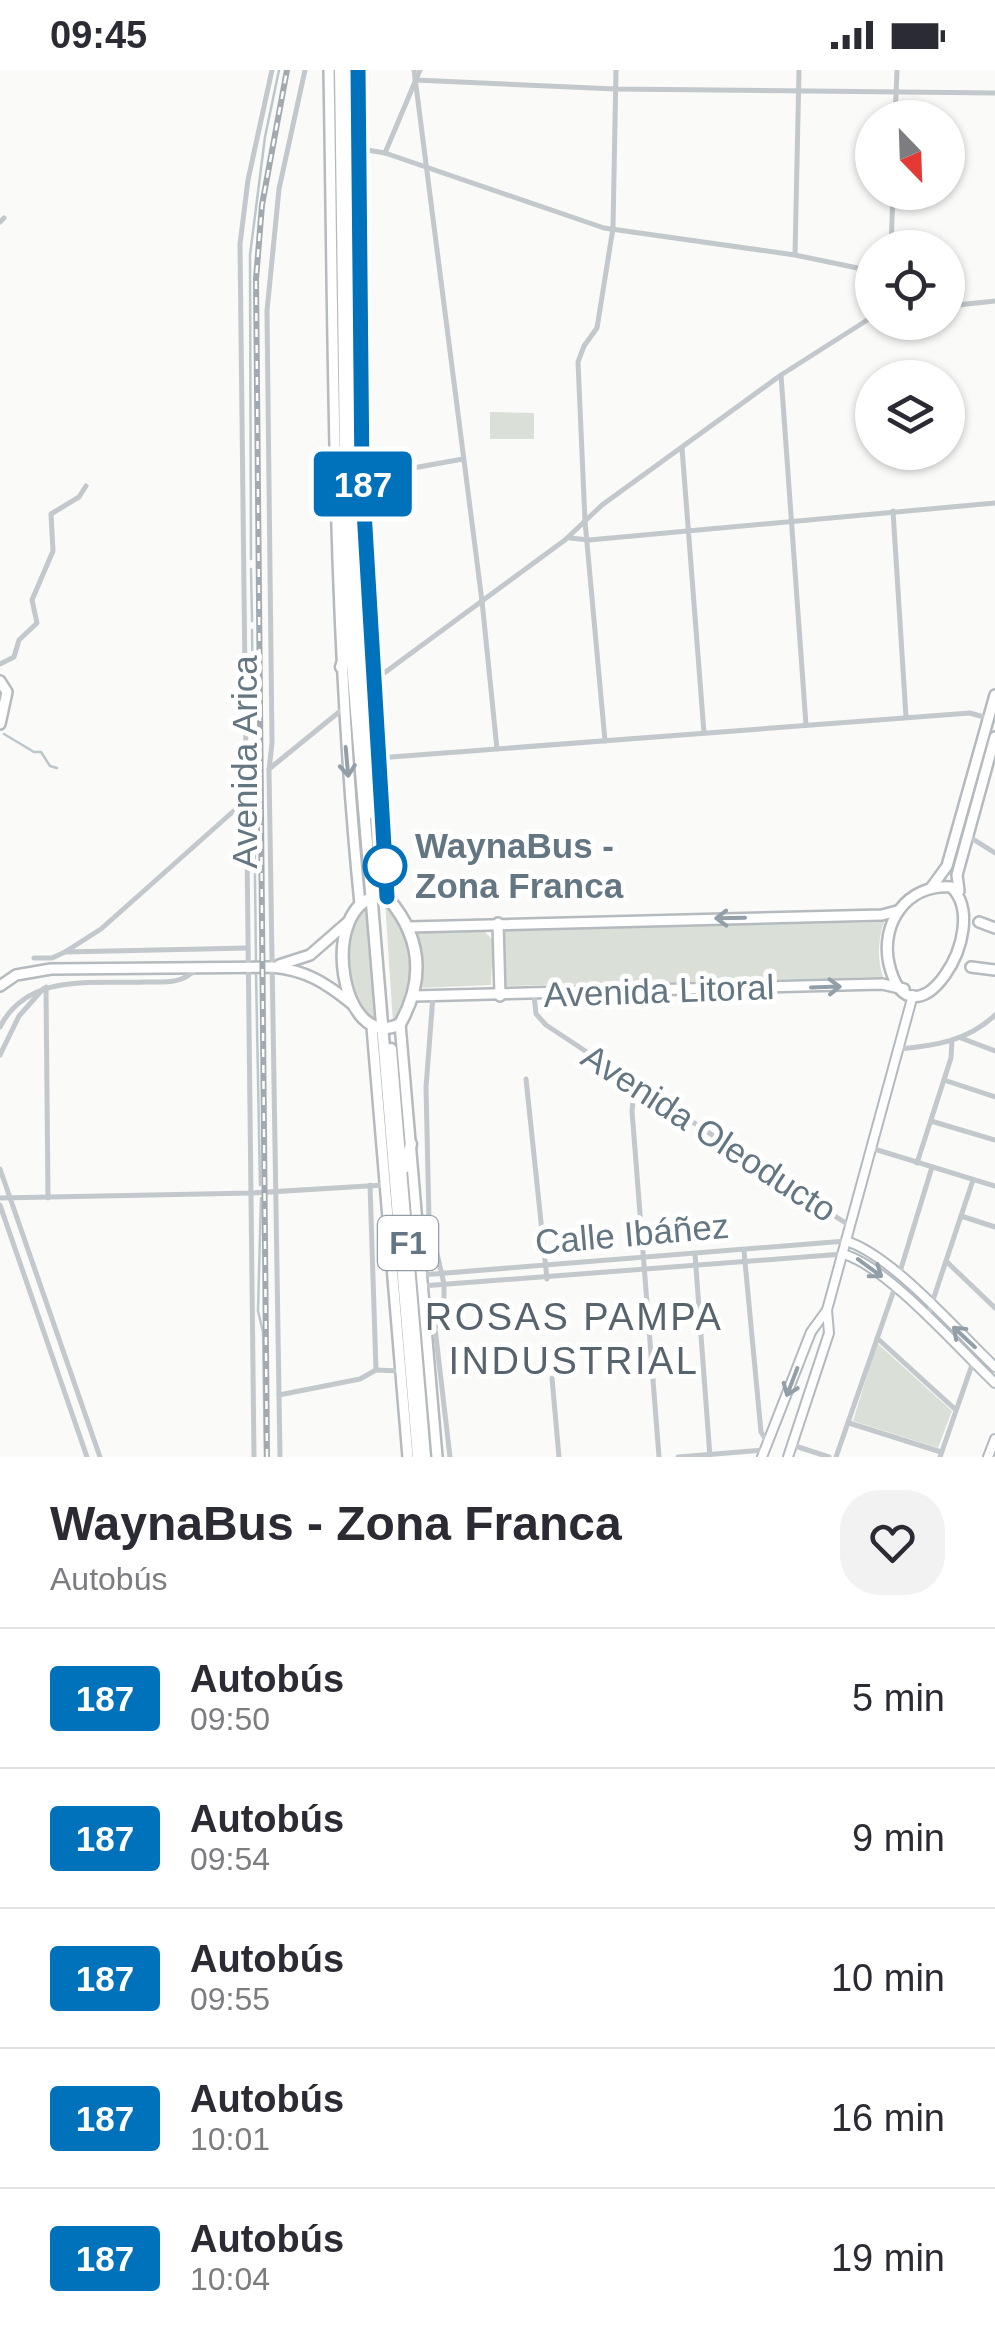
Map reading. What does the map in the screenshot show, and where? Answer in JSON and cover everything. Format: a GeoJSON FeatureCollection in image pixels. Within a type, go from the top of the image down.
{"type":"FeatureCollection","features":[{"type":"Feature","properties":{"kind":"highway","name":"F1"},"geometry":{"type":"LineString","coordinates":[[340,70],[350,641],[379,897]]}},
{"type":"Feature","properties":{"kind":"highway","name":"F1"},"geometry":{"type":"LineString","coordinates":[[348,70],[356,632],[422,1457]]}},
{"type":"Feature","properties":{"kind":"highway"},"geometry":{"type":"LineString","coordinates":[[349,128],[359,92]]}},
{"type":"Feature","properties":{"kind":"highway"},"geometry":{"type":"LineString","coordinates":[[342,667],[350,641]]}},
{"type":"Feature","properties":{"kind":"highway"},"geometry":{"type":"LineString","coordinates":[[379,897],[409,927],[418,968],[414,996],[386,1027],[354,1006],[343,964],[350,921],[360,904],[379,897]]}},
{"type":"Feature","properties":{"kind":"highway","name":"F1"},"geometry":{"type":"LineString","coordinates":[[386,1027],[402,1174],[422,1457]]}},
{"type":"Feature","properties":{"kind":"highway"},"geometry":{"type":"LineString","coordinates":[[402,1174],[411,1144]]}},
{"type":"Feature","properties":{"kind":"main road"},"geometry":{"type":"LineString","coordinates":[[330,70],[342,667],[360,904]]}},
{"type":"Feature","properties":{"kind":"main road"},"geometry":{"type":"LineString","coordinates":[[358,70],[362,477],[378,758],[379,897]]}},
{"type":"Feature","properties":{"kind":"main road"},"geometry":{"type":"LineString","coordinates":[[0,681],[7,692],[0,724]]}},
{"type":"Feature","properties":{"kind":"main road"},"geometry":{"type":"LineString","coordinates":[[931,888],[948,866],[995,695]]}},
{"type":"Feature","properties":{"kind":"main road"},"geometry":{"type":"LineString","coordinates":[[960,891],[956,875],[995,738]]}},
{"type":"Feature","properties":{"kind":"main road"},"geometry":{"type":"LineString","coordinates":[[909,991],[890,969],[886,946],[897,911],[913,896],[931,888],[960,891],[974,907],[980,936]]}},
{"type":"Feature","properties":{"kind":"main road","name":"Avenida Litoral"},"geometry":{"type":"LineString","coordinates":[[409,927],[882,915],[897,911]]}},
{"type":"Feature","properties":{"kind":"main road"},"geometry":{"type":"LineString","coordinates":[[272,967],[310,954],[350,921]]}},
{"type":"Feature","properties":{"kind":"main road"},"geometry":{"type":"LineString","coordinates":[[979,922],[995,928]]}},
{"type":"Feature","properties":{"kind":"main road"},"geometry":{"type":"LineString","coordinates":[[498,923],[500,996]]}},
{"type":"Feature","properties":{"kind":"main road"},"geometry":{"type":"LineString","coordinates":[[960,979],[971,968],[977,953]]}},
{"type":"Feature","properties":{"kind":"main road"},"geometry":{"type":"LineString","coordinates":[[0,986],[16,976],[38,970],[176,964],[272,967],[296,969],[314,976],[354,1006]]}},
{"type":"Feature","properties":{"kind":"main road"},"geometry":{"type":"LineString","coordinates":[[971,968],[995,970]]}},
{"type":"Feature","properties":{"kind":"main road","name":"Avenida Litoral"},"geometry":{"type":"LineString","coordinates":[[414,996],[882,984],[928,996],[951,986]]}},
{"type":"Feature","properties":{"kind":"main road"},"geometry":{"type":"LineString","coordinates":[[386,1027],[411,1144],[437,1457]]}},
{"type":"Feature","properties":{"kind":"main road"},"geometry":{"type":"LineString","coordinates":[[386,1027],[384,1185],[408,1457]]}},
{"type":"Feature","properties":{"kind":"street","name":"Avenida Arica"},"geometry":{"type":"LineString","coordinates":[[254,1457],[240,244],[248,180],[272,70]]}},
{"type":"Feature","properties":{"kind":"street","name":"Avenida Arica"},"geometry":{"type":"LineString","coordinates":[[280,1457],[266,311],[280,190],[304,70]]}},
{"type":"Feature","properties":{"kind":"street"},"geometry":{"type":"LineString","coordinates":[[417,70],[497,749]]}},
{"type":"Feature","properties":{"kind":"street"},"geometry":{"type":"LineString","coordinates":[[606,740],[586,520],[579,355],[597,328],[613,228],[616,70]]}},
{"type":"Feature","properties":{"kind":"street"},"geometry":{"type":"LineString","coordinates":[[795,256],[799,70]]}},
{"type":"Feature","properties":{"kind":"street"},"geometry":{"type":"LineString","coordinates":[[896,70],[896,100]]}},
{"type":"Feature","properties":{"kind":"street"},"geometry":{"type":"LineString","coordinates":[[416,80],[615,89],[995,93]]}},
{"type":"Feature","properties":{"kind":"street"},"geometry":{"type":"LineString","coordinates":[[384,152],[416,80]]}},
{"type":"Feature","properties":{"kind":"street"},"geometry":{"type":"LineString","coordinates":[[361,148],[384,152],[613,228],[855,268]]}},
{"type":"Feature","properties":{"kind":"street"},"geometry":{"type":"LineString","coordinates":[[965,305],[995,302]]}},
{"type":"Feature","properties":{"kind":"street"},"geometry":{"type":"LineString","coordinates":[[374,681],[682,448],[855,328]]}},
{"type":"Feature","properties":{"kind":"street"},"geometry":{"type":"LineString","coordinates":[[782,376],[806,725]]}},
{"type":"Feature","properties":{"kind":"street"},"geometry":{"type":"LineString","coordinates":[[682,448],[704,733]]}},
{"type":"Feature","properties":{"kind":"street"},"geometry":{"type":"LineString","coordinates":[[362,477],[463,459]]}},
{"type":"Feature","properties":{"kind":"street"},"geometry":{"type":"LineString","coordinates":[[0,664],[14,657],[18,640],[37,623],[32,600],[53,551],[51,514],[79,497],[86,486]]}},
{"type":"Feature","properties":{"kind":"street"},"geometry":{"type":"LineString","coordinates":[[567,538],[589,540],[995,503]]}},
{"type":"Feature","properties":{"kind":"street"},"geometry":{"type":"LineString","coordinates":[[893,511],[906,718]]}},
{"type":"Feature","properties":{"kind":"street"},"geometry":{"type":"LineString","coordinates":[[269,770],[344,708]]}},
{"type":"Feature","properties":{"kind":"street"},"geometry":{"type":"LineString","coordinates":[[378,758],[970,713],[991,719]]}},
{"type":"Feature","properties":{"kind":"street"},"geometry":{"type":"LineString","coordinates":[[34,958],[52,958],[101,929],[246,800]]}},
{"type":"Feature","properties":{"kind":"street"},"geometry":{"type":"LineString","coordinates":[[968,836],[995,853]]}},
{"type":"Feature","properties":{"kind":"street"},"geometry":{"type":"LineString","coordinates":[[65,952],[248,948]]}},
{"type":"Feature","properties":{"kind":"street"},"geometry":{"type":"LineString","coordinates":[[0,1027],[15,1003],[46,988],[177,982],[198,967]]}},
{"type":"Feature","properties":{"kind":"street"},"geometry":{"type":"LineString","coordinates":[[0,1056],[19,1016],[46,988]]}},
{"type":"Feature","properties":{"kind":"street"},"geometry":{"type":"LineString","coordinates":[[46,988],[48,1198]]}},
{"type":"Feature","properties":{"kind":"street"},"geometry":{"type":"LineString","coordinates":[[788,1457],[828,1332],[827,1310],[898,1049],[909,991]]}},
{"type":"Feature","properties":{"kind":"street","name":"Avenida Oleoducto"},"geometry":{"type":"LineString","coordinates":[[534,994],[534,1010],[540,1019],[850,1226]]}},
{"type":"Feature","properties":{"kind":"street"},"geometry":{"type":"LineString","coordinates":[[433,996],[426,1087],[429,1219],[444,1284],[444,1304],[435,1328],[450,1457]]}},
{"type":"Feature","properties":{"kind":"street"},"geometry":{"type":"LineString","coordinates":[[898,1049],[956,1039],[995,1015]]}},
{"type":"Feature","properties":{"kind":"street"},"geometry":{"type":"LineString","coordinates":[[956,1039],[995,1050]]}},
{"type":"Feature","properties":{"kind":"street"},"geometry":{"type":"LineString","coordinates":[[917,1163],[956,1039]]}},
{"type":"Feature","properties":{"kind":"street"},"geometry":{"type":"LineString","coordinates":[[526,1078],[547,1279]]}},
{"type":"Feature","properties":{"kind":"street"},"geometry":{"type":"LineString","coordinates":[[944,1080],[995,1097]]}},
{"type":"Feature","properties":{"kind":"street"},"geometry":{"type":"LineString","coordinates":[[635,1085],[632,1111],[659,1457]]}},
{"type":"Feature","properties":{"kind":"street"},"geometry":{"type":"LineString","coordinates":[[931,1120],[995,1140]]}},
{"type":"Feature","properties":{"kind":"street"},"geometry":{"type":"LineString","coordinates":[[870,1148],[995,1186]]}},
{"type":"Feature","properties":{"kind":"street"},"geometry":{"type":"LineString","coordinates":[[899,1275],[932,1168]]}},
{"type":"Feature","properties":{"kind":"street"},"geometry":{"type":"LineString","coordinates":[[0,1169],[11,1199],[36,1268],[100,1455],[88,1457],[0,1202],[11,1199],[252,1193],[384,1185]]}},
{"type":"Feature","properties":{"kind":"street"},"geometry":{"type":"LineString","coordinates":[[927,1318],[974,1180]]}},
{"type":"Feature","properties":{"kind":"street"},"geometry":{"type":"LineString","coordinates":[[370,1186],[376,1370]]}},
{"type":"Feature","properties":{"kind":"street"},"geometry":{"type":"LineString","coordinates":[[961,1216],[995,1227]]}},
{"type":"Feature","properties":{"kind":"street","name":"Avenida Oleoducto"},"geometry":{"type":"LineString","coordinates":[[846,1240],[862,1246],[899,1275],[995,1367]]}},
{"type":"Feature","properties":{"kind":"street","name":"Calle Ibáñez"},"geometry":{"type":"LineString","coordinates":[[422,1280],[442,1273],[846,1240]]}},
{"type":"Feature","properties":{"kind":"street"},"geometry":{"type":"LineString","coordinates":[[744,1250],[765,1450]]}},
{"type":"Feature","properties":{"kind":"street"},"geometry":{"type":"LineString","coordinates":[[694,1254],[710,1456]]}},
{"type":"Feature","properties":{"kind":"street","name":"Avenida Oleoducto"},"geometry":{"type":"LineString","coordinates":[[842,1254],[862,1259],[995,1383]]}},
{"type":"Feature","properties":{"kind":"street","name":"Calle Ibáñez"},"geometry":{"type":"LineString","coordinates":[[422,1280],[444,1284],[547,1279],[842,1254]]}},
{"type":"Feature","properties":{"kind":"street"},"geometry":{"type":"LineString","coordinates":[[946,1261],[995,1306]]}},
{"type":"Feature","properties":{"kind":"street"},"geometry":{"type":"LineString","coordinates":[[22,1273],[36,1268]]}},
{"type":"Feature","properties":{"kind":"street"},"geometry":{"type":"LineString","coordinates":[[792,1445],[833,1457],[895,1287]]}},
{"type":"Feature","properties":{"kind":"street"},"geometry":{"type":"LineString","coordinates":[[765,1450],[810,1332],[827,1310]]}},
{"type":"Feature","properties":{"kind":"street"},"geometry":{"type":"LineString","coordinates":[[44,1332],[56,1328]]}},
{"type":"Feature","properties":{"kind":"street"},"geometry":{"type":"LineString","coordinates":[[876,1338],[956,1410]]}},
{"type":"Feature","properties":{"kind":"street"},"geometry":{"type":"LineString","coordinates":[[848,1423],[941,1454],[972,1362]]}},
{"type":"Feature","properties":{"kind":"street"},"geometry":{"type":"LineString","coordinates":[[58,1371],[70,1367]]}},
{"type":"Feature","properties":{"kind":"street"},"geometry":{"type":"LineString","coordinates":[[279,1395],[360,1379],[376,1370],[399,1371]]}},
{"type":"Feature","properties":{"kind":"street"},"geometry":{"type":"LineString","coordinates":[[552,1378],[559,1457]]}},
{"type":"Feature","properties":{"kind":"street"},"geometry":{"type":"LineString","coordinates":[[72,1413],[84,1408]]}},
{"type":"Feature","properties":{"kind":"street"},"geometry":{"type":"LineString","coordinates":[[988,1457],[995,1439]]}},
{"type":"Feature","properties":{"kind":"street"},"geometry":{"type":"LineString","coordinates":[[678,1457],[765,1450]]}},
{"type":"Feature","properties":{"kind":"shaded area"},"geometry":{"type":"Polygon","coordinates":[[[490,412],[534,413],[534,439],[490,439],[490,412]]]}},
{"type":"Feature","properties":{"kind":"shaded area"},"geometry":{"type":"Polygon","coordinates":[[[385,901],[404,928],[413,961],[410,994],[393,1023],[385,901]]]}},
{"type":"Feature","properties":{"kind":"shaded area"},"geometry":{"type":"Polygon","coordinates":[[[368,902],[379,1024],[356,997],[348,966],[352,933],[368,902]]]}},
{"type":"Feature","properties":{"kind":"shaded area"},"geometry":{"type":"Polygon","coordinates":[[[884,922],[879,950],[883,977],[505,986],[504,930],[884,922]]]}},
{"type":"Feature","properties":{"kind":"shaded area"},"geometry":{"type":"Polygon","coordinates":[[[483,930],[493,940],[491,985],[420,988],[417,933],[483,930]]]}},
{"type":"Feature","properties":{"kind":"shaded area"},"geometry":{"type":"Polygon","coordinates":[[[877,1343],[952,1411],[938,1448],[853,1421],[877,1343]]]}},
{"type":"Feature","properties":{"kind":"waterway"},"geometry":{"type":"LineString","coordinates":[[251,559],[250,255],[265,137],[279,70]]}},
{"type":"Feature","properties":{"kind":"waterway"},"geometry":{"type":"LineString","coordinates":[[251,569],[252,621]]}},
{"type":"Feature","properties":{"kind":"waterway"},"geometry":{"type":"LineString","coordinates":[[252,630],[256,961]]}},
{"type":"Feature","properties":{"kind":"waterway"},"geometry":{"type":"LineString","coordinates":[[4,734],[34,752],[41,752],[50,766],[57,768]]}},
{"type":"Feature","properties":{"kind":"waterway"},"geometry":{"type":"LineString","coordinates":[[256,972],[260,1185]]}},
{"type":"Feature","properties":{"kind":"waterway"},"geometry":{"type":"LineString","coordinates":[[261,1198],[258,1311],[263,1332],[265,1457]]}},
{"type":"Feature","properties":{"kind":"railway"},"geometry":{"type":"LineString","coordinates":[[267,1457],[256,279],[262,205],[287,70]]}},
{"type":"Feature","properties":{"kind":"bus line","name":"187"},"geometry":{"type":"LineString","coordinates":[[358,70],[362,477],[387,897]]}},
{"type":"Feature","properties":{"kind":"place","name":"WaynaBus - Zona Franca"},"geometry":{"type":"Point","coordinates":[385,866]}},
{"type":"Feature","properties":{"kind":"district","name":"ROSAS PAMPA INDUSTRIAL"},"geometry":{"type":"Point","coordinates":[574,1339]}}]}
